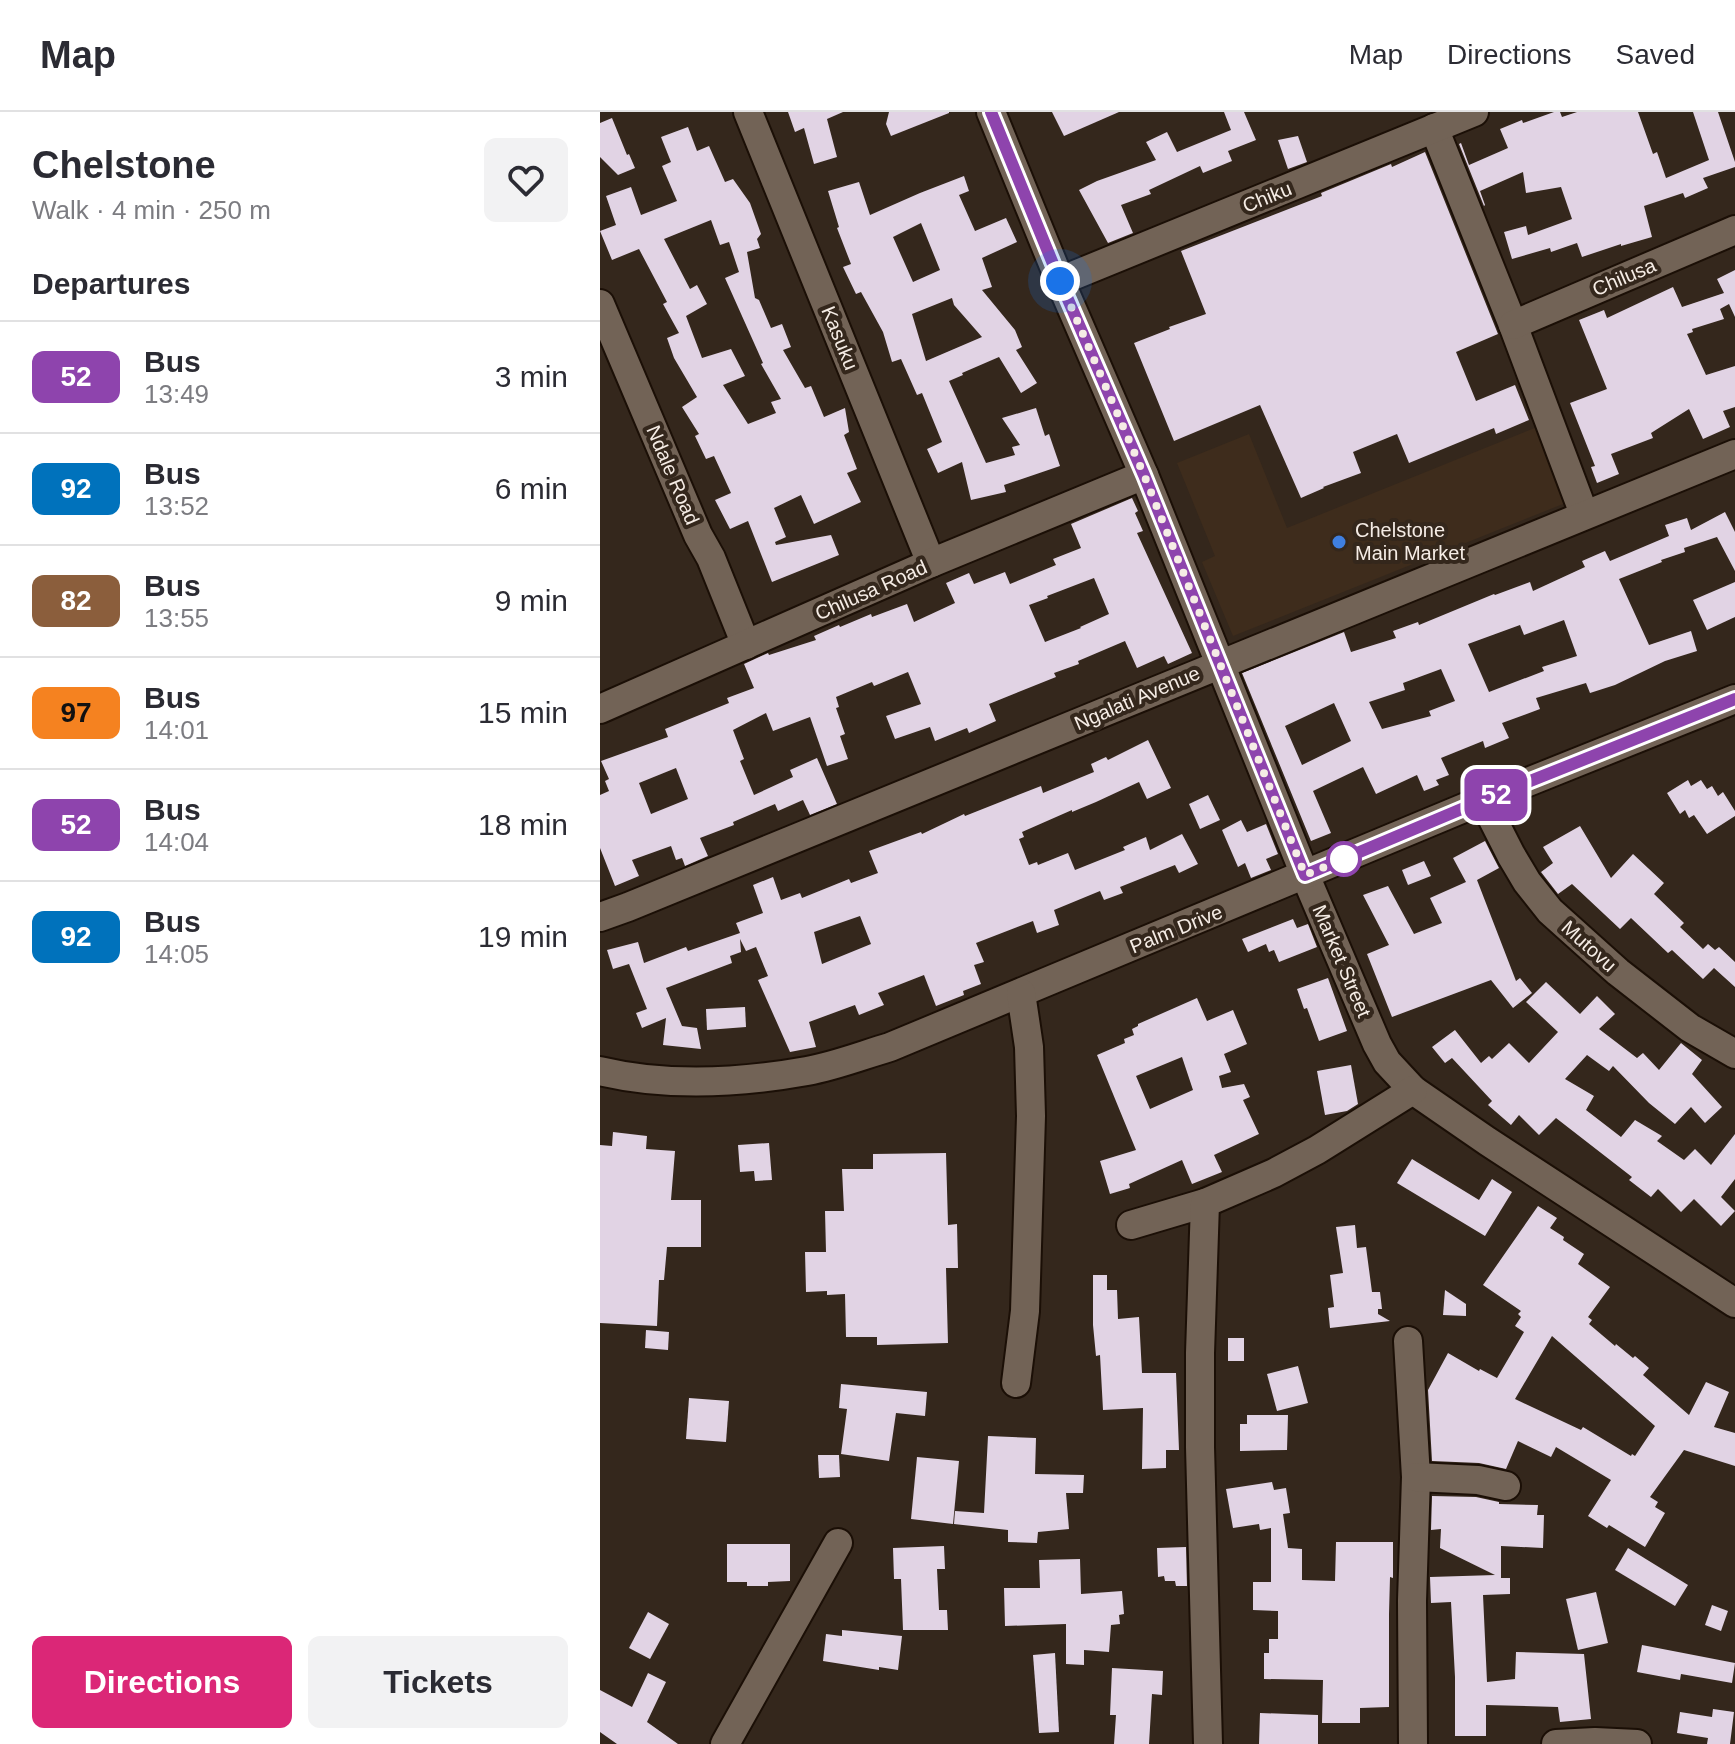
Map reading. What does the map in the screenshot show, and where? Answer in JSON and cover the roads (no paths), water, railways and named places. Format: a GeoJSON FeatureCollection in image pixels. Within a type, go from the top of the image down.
{"type":"FeatureCollection","features":[{"type":"Feature","properties":{"kind":"street","name":"Kasuku"},"geometry":{"type":"LineString","coordinates":[[748,112],[931,563]]}},
{"type":"Feature","properties":{"kind":"street","name":"Market Street"},"geometry":{"type":"LineString","coordinates":[[991,112],[1144,475],[1305,875],[1387,1062],[1413,1090],[1735,1303]]}},
{"type":"Feature","properties":{"kind":"street","name":"Chiku"},"geometry":{"type":"LineString","coordinates":[[1060,281],[1474,112]]}},
{"type":"Feature","properties":{"kind":"street"},"geometry":{"type":"LineString","coordinates":[[1434,128],[1584,514]]}},
{"type":"Feature","properties":{"kind":"street","name":"Chilusa"},"geometry":{"type":"LineString","coordinates":[[1513,325],[1735,230]]}},
{"type":"Feature","properties":{"kind":"street","name":"Ndale Road"},"geometry":{"type":"LineString","coordinates":[[600,304],[746,645]]}},
{"type":"Feature","properties":{"kind":"street","name":"Ngalati Avenue"},"geometry":{"type":"LineString","coordinates":[[600,917],[928,787],[1219,664],[1735,454]]}},
{"type":"Feature","properties":{"kind":"street","name":"Chilusa Road"},"geometry":{"type":"LineString","coordinates":[[600,709],[931,563],[1144,475]]}},
{"type":"Feature","properties":{"kind":"street","name":"Palm Drive"},"geometry":{"type":"LineString","coordinates":[[600,1071],[668,1081],[738,1080],[809,1071],[890,1047],[1483,800],[1735,699]]}},
{"type":"Feature","properties":{"kind":"street","name":"Mutovu"},"geometry":{"type":"LineString","coordinates":[[1483,800],[1519,869],[1550,911],[1618,972],[1690,1028],[1735,1054]]}},
{"type":"Feature","properties":{"kind":"street"},"geometry":{"type":"LineString","coordinates":[[1016,1383],[1025,1311],[1031,1116],[1029,1047],[1021,993]]}},
{"type":"Feature","properties":{"kind":"street"},"geometry":{"type":"LineString","coordinates":[[1131,1225],[1205,1203],[1274,1173],[1413,1090]]}},
{"type":"Feature","properties":{"kind":"street"},"geometry":{"type":"LineString","coordinates":[[1205,1203],[1200,1447],[1208,1744]]}},
{"type":"Feature","properties":{"kind":"street"},"geometry":{"type":"LineString","coordinates":[[1408,1341],[1416,1477],[1412,1601],[1413,1744]]}},
{"type":"Feature","properties":{"kind":"street"},"geometry":{"type":"LineString","coordinates":[[1416,1477],[1478,1480],[1506,1486]]}},
{"type":"Feature","properties":{"kind":"street"},"geometry":{"type":"LineString","coordinates":[[725,1744],[838,1543]]}},
{"type":"Feature","properties":{"kind":"street"},"geometry":{"type":"LineString","coordinates":[[1556,1744],[1637,1744]]}},
{"type":"Feature","properties":{"kind":"place","name":"Chelstone Main Market"},"geometry":{"type":"Point","coordinates":[1339,542]}}]}
